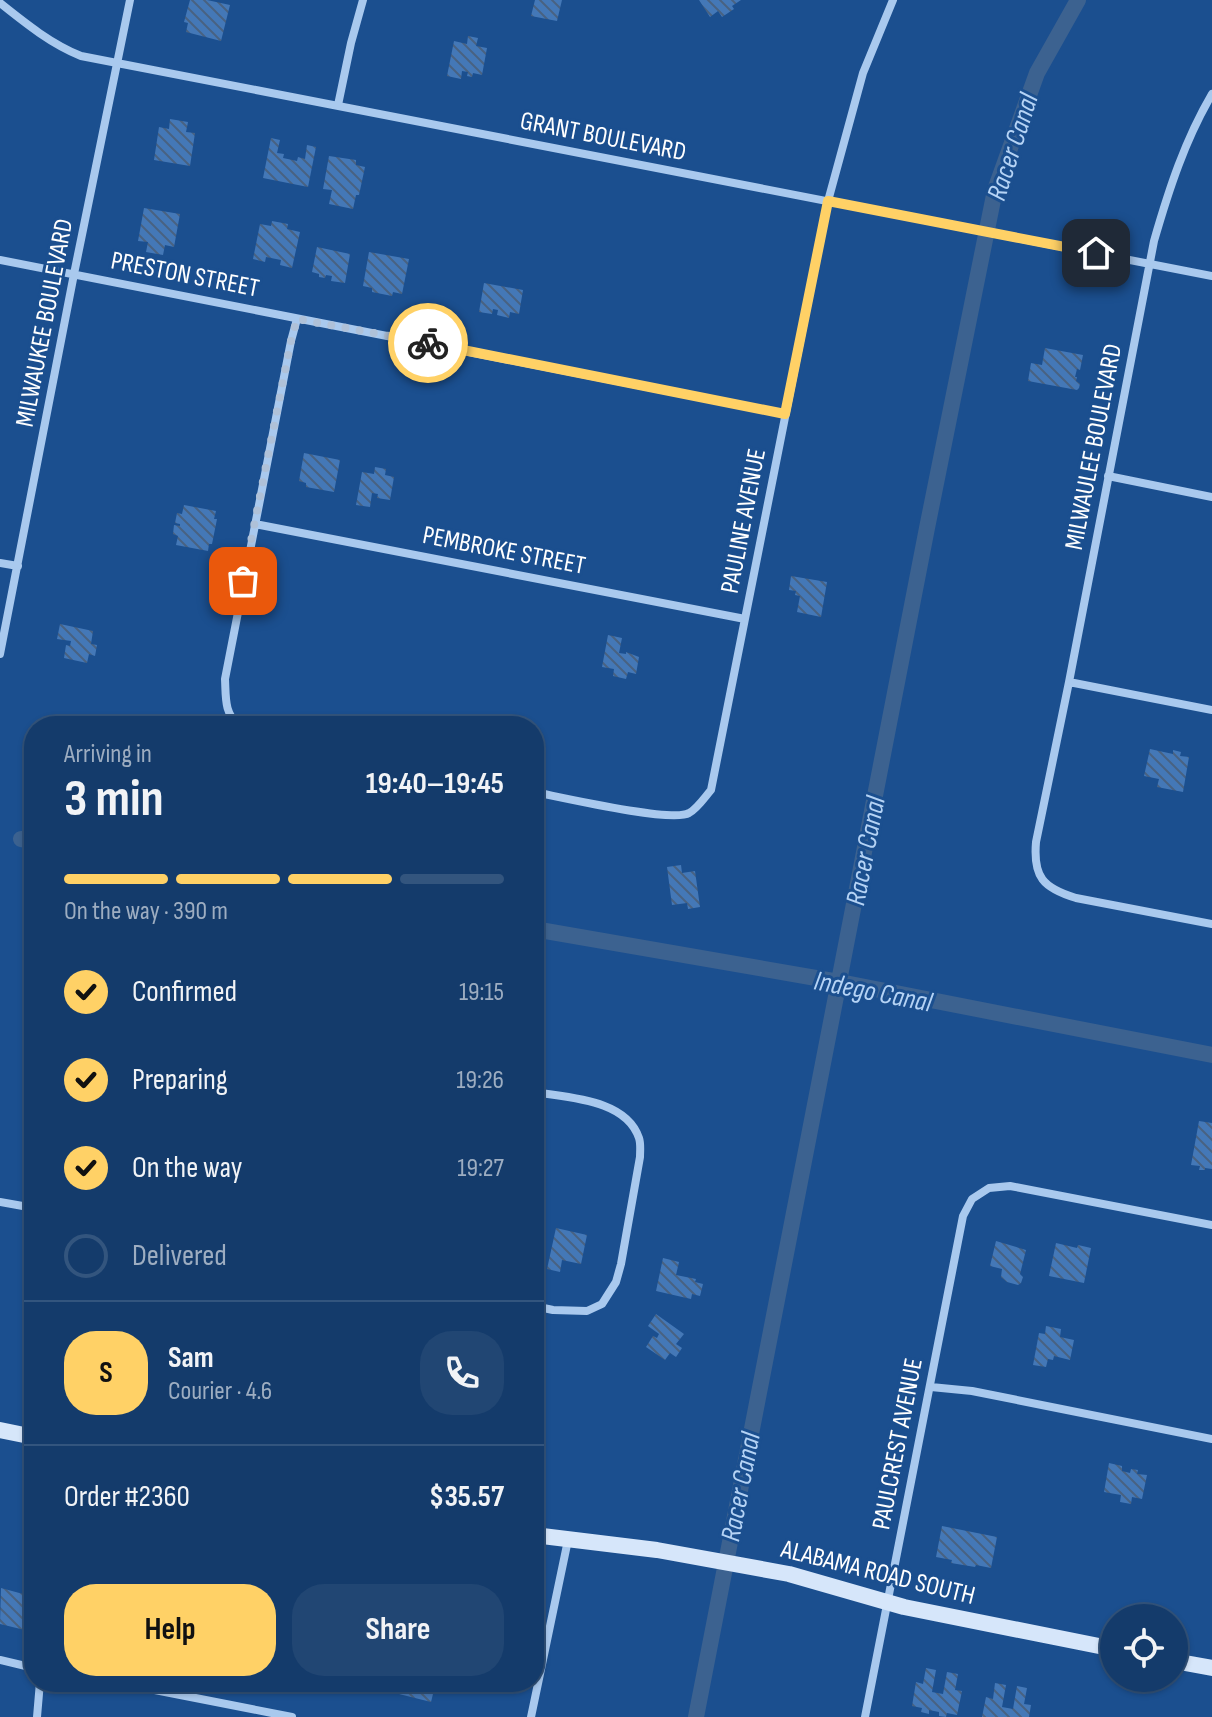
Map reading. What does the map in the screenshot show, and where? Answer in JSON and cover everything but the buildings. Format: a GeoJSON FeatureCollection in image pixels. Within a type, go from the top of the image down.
{"type":"FeatureCollection","features":[{"type":"Feature","properties":{"kind":"street","name":"MILWAUKEE BOULEVARD"},"geometry":{"type":"LineString","coordinates":[[0,654],[130,0]]}},
{"type":"Feature","properties":{"kind":"street"},"geometry":{"type":"LineString","coordinates":[[338,105],[363,0]]}},
{"type":"Feature","properties":{"kind":"street","name":"PAULINE AVENUE"},"geometry":{"type":"LineString","coordinates":[[544,794],[673,816],[690,813],[711,790],[828,201],[863,73],[893,0]]}},
{"type":"Feature","properties":{"kind":"street","name":"GRANT BOULEVARD"},"geometry":{"type":"LineString","coordinates":[[0,3],[64,49],[81,56],[1212,276]]}},
{"type":"Feature","properties":{"kind":"street","name":"MILWAULEE BOULEVARD"},"geometry":{"type":"LineString","coordinates":[[1212,94],[1187,141],[1154,241],[1035,860],[1042,879],[1057,892],[1212,924]]}},
{"type":"Feature","properties":{"kind":"street","name":"PRESTON STREET"},"geometry":{"type":"LineString","coordinates":[[0,260],[785,414]]}},
{"type":"Feature","properties":{"kind":"street"},"geometry":{"type":"LineString","coordinates":[[231,716],[227,711],[225,679],[297,319]]}},
{"type":"Feature","properties":{"kind":"street"},"geometry":{"type":"LineString","coordinates":[[1108,476],[1212,497]]}},
{"type":"Feature","properties":{"kind":"street","name":"PEMBROKE STREET"},"geometry":{"type":"LineString","coordinates":[[255,524],[745,619]]}},
{"type":"Feature","properties":{"kind":"street"},"geometry":{"type":"LineString","coordinates":[[0,563],[18,566]]}},
{"type":"Feature","properties":{"kind":"street"},"geometry":{"type":"LineString","coordinates":[[1069,682],[1212,710]]}},
{"type":"Feature","properties":{"kind":"street"},"geometry":{"type":"LineString","coordinates":[[544,1094],[613,1109],[629,1119],[640,1140],[640,1157],[616,1282],[602,1304],[587,1311],[544,1308]]}},
{"type":"Feature","properties":{"kind":"street","name":"PAULCREST AVENUE"},"geometry":{"type":"LineString","coordinates":[[865,1717],[963,1216],[972,1199],[989,1188],[1010,1186],[1212,1225]]}},
{"type":"Feature","properties":{"kind":"street"},"geometry":{"type":"LineString","coordinates":[[0,1202],[24,1206]]}},
{"type":"Feature","properties":{"kind":"street"},"geometry":{"type":"LineString","coordinates":[[931,1387],[972,1391],[1212,1439]]}},
{"type":"Feature","properties":{"kind":"street"},"geometry":{"type":"LineString","coordinates":[[0,1430],[24,1435]]}},
{"type":"Feature","properties":{"kind":"street","name":"ALABAMA ROAD SOUTH"},"geometry":{"type":"LineString","coordinates":[[544,1536],[657,1550],[759,1569],[947,1616],[1100,1646]]}},
{"type":"Feature","properties":{"kind":"street"},"geometry":{"type":"LineString","coordinates":[[544,1655],[568,1540]]}},
{"type":"Feature","properties":{"kind":"street"},"geometry":{"type":"LineString","coordinates":[[0,1660],[24,1666]]}},
{"type":"Feature","properties":{"kind":"street"},"geometry":{"type":"LineString","coordinates":[[1188,1664],[1212,1668]]}},
{"type":"Feature","properties":{"kind":"street"},"geometry":{"type":"LineString","coordinates":[[37,1717],[39,1692]]}},
{"type":"Feature","properties":{"kind":"street"},"geometry":{"type":"LineString","coordinates":[[165,1692],[292,1717]]}},
{"type":"Feature","properties":{"kind":"street"},"geometry":{"type":"LineString","coordinates":[[531,1717],[536,1692]]}},
{"type":"Feature","properties":{"kind":"waterway","name":"Racer Canal"},"geometry":{"type":"LineString","coordinates":[[696,1717],[995,190],[1037,73],[1078,0]]}},
{"type":"Feature","properties":{"kind":"waterway","name":"Indego Canal"},"geometry":{"type":"LineString","coordinates":[[544,931],[839,982],[1212,1055]]}},
{"type":"Feature","properties":{"kind":"way so far"},"geometry":{"type":"LineString","coordinates":[[243,581],[297,319],[428,343]]}},
{"type":"Feature","properties":{"kind":"route"},"geometry":{"type":"LineString","coordinates":[[428,343],[785,414],[828,201],[1096,253]]}}]}
